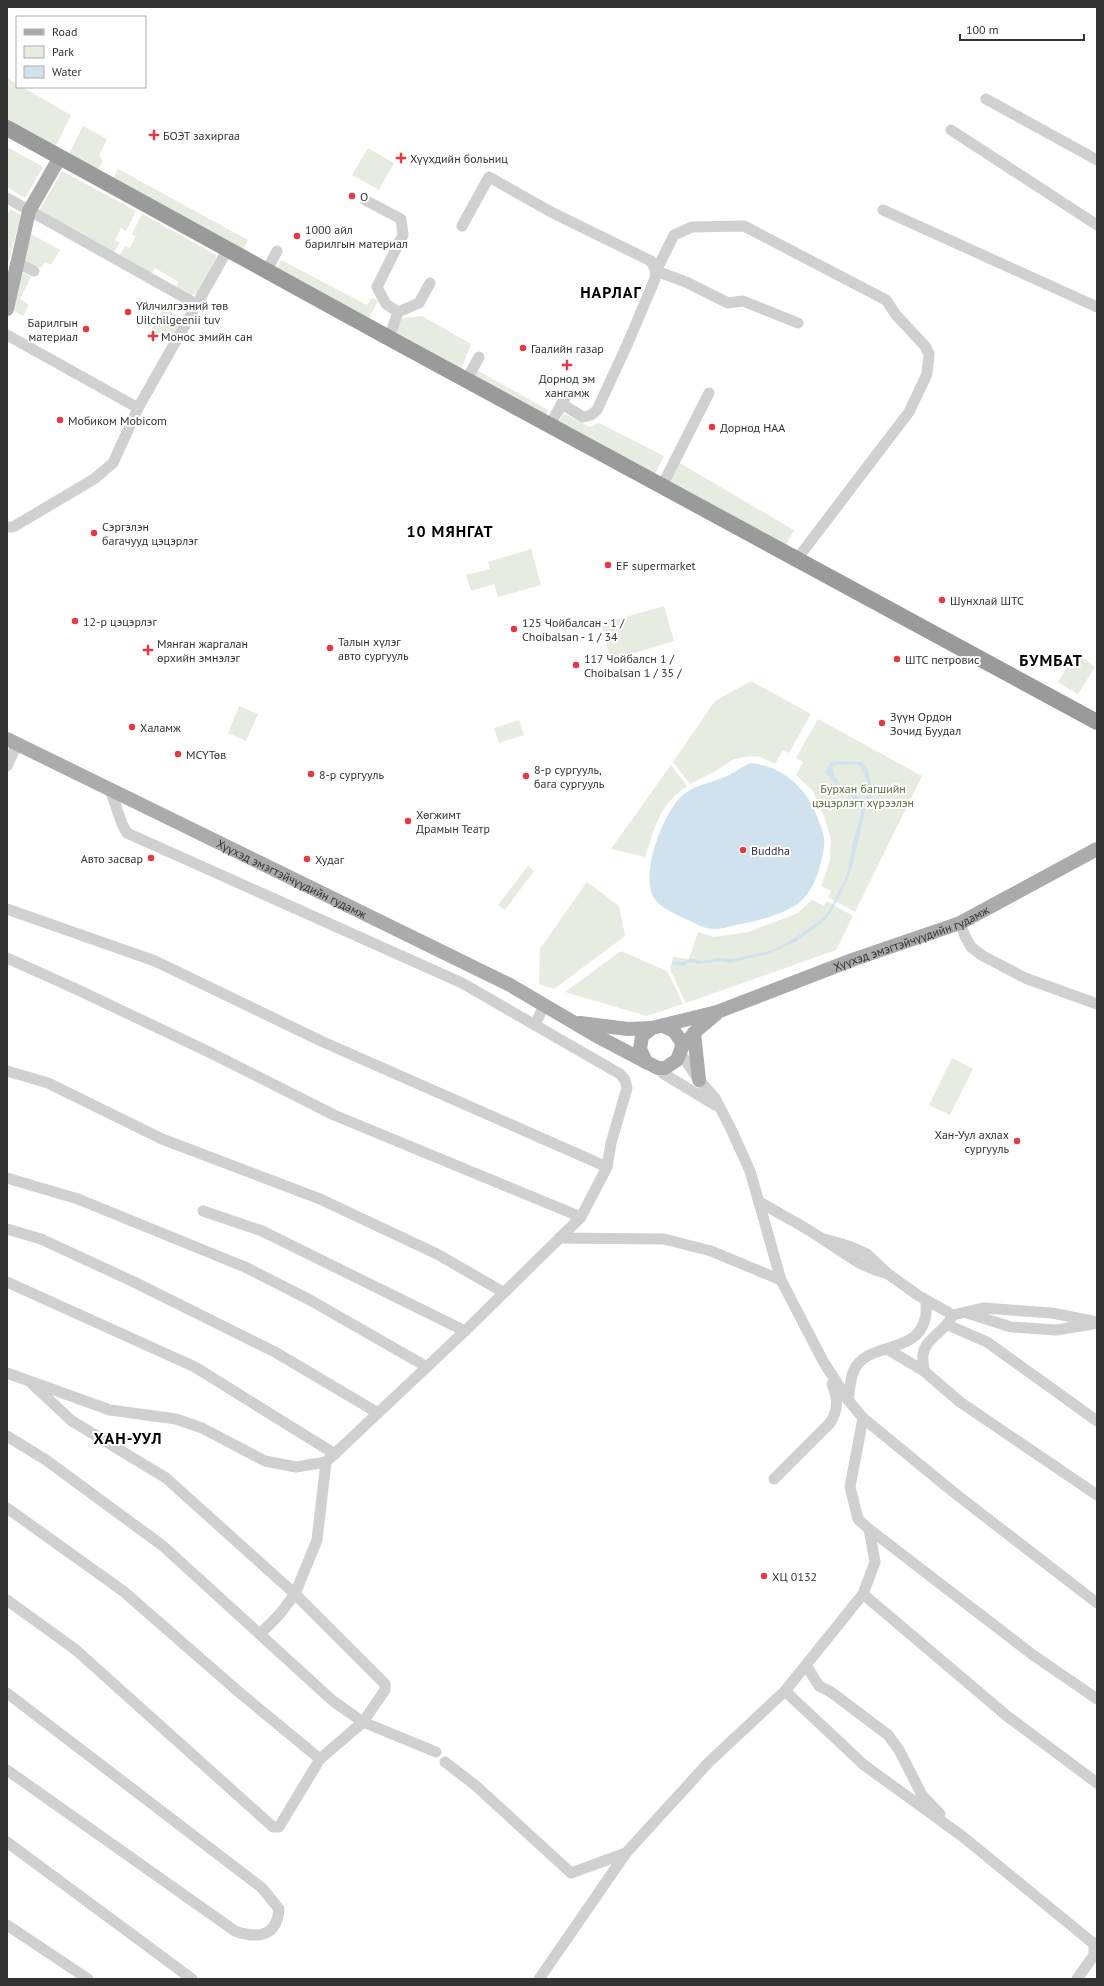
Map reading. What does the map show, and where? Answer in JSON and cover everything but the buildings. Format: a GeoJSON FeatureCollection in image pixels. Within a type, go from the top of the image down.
{"type":"FeatureCollection","features":[{"type":"Feature","properties":{"kind":"highway"},"geometry":{"type":"LineString","coordinates":[[7,128],[388,338],[467,379],[1097,722]]}},
{"type":"Feature","properties":{"kind":"main road"},"geometry":{"type":"LineString","coordinates":[[7,309],[29,211],[60,157]]}},
{"type":"Feature","properties":{"kind":"main road","name":"Хүүхэд эмэгтэйчүүдийн гудамж"},"geometry":{"type":"LineString","coordinates":[[12,742],[510,985],[652,1065],[672,1065],[694,1032],[718,1012]]}},
{"type":"Feature","properties":{"kind":"main road","name":"Хүүхэд эмэгтэйчүүдийн гудамж"},"geometry":{"type":"LineString","coordinates":[[574,1022],[628,1029],[658,1027],[718,1012],[852,960],[960,923],[1097,849]]}},
{"type":"Feature","properties":{"kind":"main road"},"geometry":{"type":"LineString","coordinates":[[652,1065],[642,1056],[640,1043],[642,1036],[658,1027],[669,1028],[678,1035],[681,1050]]}},
{"type":"Feature","properties":{"kind":"main road"},"geometry":{"type":"LineString","coordinates":[[694,1032],[699,1080]]}},
{"type":"Feature","properties":{"kind":"street"},"geometry":{"type":"LineString","coordinates":[[986,99],[1097,160]]}},
{"type":"Feature","properties":{"kind":"street"},"geometry":{"type":"LineString","coordinates":[[951,130],[1097,225]]}},
{"type":"Feature","properties":{"kind":"street"},"geometry":{"type":"LineString","coordinates":[[462,226],[489,177],[553,212],[651,261],[656,271],[686,282],[728,302],[743,300],[798,323]]}},
{"type":"Feature","properties":{"kind":"street"},"geometry":{"type":"LineString","coordinates":[[7,198],[196,304]]}},
{"type":"Feature","properties":{"kind":"street"},"geometry":{"type":"LineString","coordinates":[[365,200],[401,219],[403,235],[377,287],[386,304],[398,312]]}},
{"type":"Feature","properties":{"kind":"street"},"geometry":{"type":"LineString","coordinates":[[883,210],[1097,307]]}},
{"type":"Feature","properties":{"kind":"street"},"geometry":{"type":"LineString","coordinates":[[562,404],[584,417],[591,415],[597,410],[627,345],[655,279],[656,271],[674,235],[692,227],[744,226],[886,300],[896,315],[925,346],[929,354],[927,374],[909,412],[797,559]]}},
{"type":"Feature","properties":{"kind":"street"},"geometry":{"type":"LineString","coordinates":[[7,527],[13,527],[94,479],[113,463],[138,408],[228,249]]}},
{"type":"Feature","properties":{"kind":"street"},"geometry":{"type":"LineString","coordinates":[[267,270],[277,251]]}},
{"type":"Feature","properties":{"kind":"street"},"geometry":{"type":"LineString","coordinates":[[18,263],[34,272]]}},
{"type":"Feature","properties":{"kind":"street"},"geometry":{"type":"LineString","coordinates":[[388,338],[398,312],[419,303],[430,283]]}},
{"type":"Feature","properties":{"kind":"street"},"geometry":{"type":"LineString","coordinates":[[7,335],[138,408]]}},
{"type":"Feature","properties":{"kind":"street"},"geometry":{"type":"LineString","coordinates":[[467,379],[479,357]]}},
{"type":"Feature","properties":{"kind":"street"},"geometry":{"type":"LineString","coordinates":[[662,486],[709,393]]}},
{"type":"Feature","properties":{"kind":"street"},"geometry":{"type":"LineString","coordinates":[[550,425],[567,394]]}},
{"type":"Feature","properties":{"kind":"street"},"geometry":{"type":"LineString","coordinates":[[7,766],[12,742]]}},
{"type":"Feature","properties":{"kind":"street"},"geometry":{"type":"LineString","coordinates":[[7,1374],[110,1410],[176,1419],[202,1428],[265,1461],[296,1467],[326,1462],[465,1331],[581,1217],[607,1167],[610,1143],[627,1088],[625,1080],[620,1074],[462,982],[127,833],[122,824],[110,789]]}},
{"type":"Feature","properties":{"kind":"street"},"geometry":{"type":"LineString","coordinates":[[7,909],[155,961],[321,1041],[607,1167]]}},
{"type":"Feature","properties":{"kind":"street"},"geometry":{"type":"LineString","coordinates":[[960,923],[971,947],[983,956],[1025,978],[1097,1004]]}},
{"type":"Feature","properties":{"kind":"street"},"geometry":{"type":"LineString","coordinates":[[7,958],[190,1043],[334,1115],[581,1217]]}},
{"type":"Feature","properties":{"kind":"street"},"geometry":{"type":"LineString","coordinates":[[535,1025],[544,1005]]}},
{"type":"Feature","properties":{"kind":"street"},"geometry":{"type":"LineString","coordinates":[[681,1050],[699,1080],[715,1098],[725,1116],[750,1171],[781,1280],[823,1361],[848,1400],[863,1418],[957,1495],[1097,1603]]}},
{"type":"Feature","properties":{"kind":"street"},"geometry":{"type":"LineString","coordinates":[[652,1065],[712,1103],[725,1116]]}},
{"type":"Feature","properties":{"kind":"street"},"geometry":{"type":"LineString","coordinates":[[7,1071],[48,1083],[162,1139],[320,1199],[437,1254],[503,1292]]}},
{"type":"Feature","properties":{"kind":"street"},"geometry":{"type":"LineString","coordinates":[[7,1178],[78,1199],[245,1267],[310,1300],[427,1367]]}},
{"type":"Feature","properties":{"kind":"street"},"geometry":{"type":"LineString","coordinates":[[760,1202],[824,1239],[851,1259],[868,1268],[888,1274],[950,1320],[987,1342],[1097,1422]]}},
{"type":"Feature","properties":{"kind":"street"},"geometry":{"type":"LineString","coordinates":[[203,1211],[262,1231],[465,1331]]}},
{"type":"Feature","properties":{"kind":"street"},"geometry":{"type":"LineString","coordinates":[[7,1229],[41,1239],[134,1282],[275,1352],[378,1412]]}},
{"type":"Feature","properties":{"kind":"street"},"geometry":{"type":"LineString","coordinates":[[559,1238],[664,1239],[711,1251],[781,1280]]}},
{"type":"Feature","properties":{"kind":"street"},"geometry":{"type":"LineString","coordinates":[[7,1282],[195,1367],[335,1454]]}},
{"type":"Feature","properties":{"kind":"street"},"geometry":{"type":"LineString","coordinates":[[848,1400],[851,1382],[856,1366],[866,1356],[900,1346],[911,1340],[920,1332],[926,1319],[926,1301]]}},
{"type":"Feature","properties":{"kind":"street"},"geometry":{"type":"LineString","coordinates":[[924,1371],[923,1354],[931,1340],[950,1320],[983,1308],[1052,1313],[1097,1323]]}},
{"type":"Feature","properties":{"kind":"street"},"geometry":{"type":"LineString","coordinates":[[967,1313],[1011,1327],[1056,1330],[1097,1323]]}},
{"type":"Feature","properties":{"kind":"street"},"geometry":{"type":"LineString","coordinates":[[920,1332],[931,1340]]}},
{"type":"Feature","properties":{"kind":"street"},"geometry":{"type":"LineString","coordinates":[[887,1349],[924,1371],[960,1402],[1097,1495]]}},
{"type":"Feature","properties":{"kind":"street"},"geometry":{"type":"LineString","coordinates":[[774,1479],[830,1423],[835,1415],[838,1406],[836,1394],[823,1361]]}},
{"type":"Feature","properties":{"kind":"street"},"geometry":{"type":"LineString","coordinates":[[7,1600],[76,1650],[273,1827],[279,1826],[282,1823],[320,1759],[363,1722],[385,1690],[385,1684],[295,1594],[166,1478],[72,1421],[28,1381]]}},
{"type":"Feature","properties":{"kind":"street"},"geometry":{"type":"LineString","coordinates":[[863,1418],[850,1487],[858,1519],[1033,1655],[1097,1699]]}},
{"type":"Feature","properties":{"kind":"street"},"geometry":{"type":"LineString","coordinates":[[7,1436],[46,1460],[163,1546],[333,1701],[363,1722],[436,1752]]}},
{"type":"Feature","properties":{"kind":"street"},"geometry":{"type":"LineString","coordinates":[[260,1634],[295,1594],[317,1540],[326,1462]]}},
{"type":"Feature","properties":{"kind":"street"},"geometry":{"type":"LineString","coordinates":[[7,1508],[124,1591],[240,1694],[320,1759]]}},
{"type":"Feature","properties":{"kind":"street"},"geometry":{"type":"LineString","coordinates":[[539,1979],[626,1853],[709,1762],[785,1691],[863,1594],[875,1562],[869,1529]]}},
{"type":"Feature","properties":{"kind":"street"},"geometry":{"type":"LineString","coordinates":[[863,1594],[1007,1716],[1097,1783]]}},
{"type":"Feature","properties":{"kind":"street"},"geometry":{"type":"LineString","coordinates":[[806,1665],[818,1686],[831,1692],[888,1735],[898,1750],[922,1795],[962,1836]]}},
{"type":"Feature","properties":{"kind":"street"},"geometry":{"type":"LineString","coordinates":[[785,1691],[864,1765],[962,1836],[1096,1943],[1092,1960],[1077,1979]]}},
{"type":"Feature","properties":{"kind":"street"},"geometry":{"type":"LineString","coordinates":[[7,1693],[262,1888],[279,1909],[278,1919],[271,1930],[259,1936],[248,1936],[235,1931],[7,1770]]}},
{"type":"Feature","properties":{"kind":"street"},"geometry":{"type":"LineString","coordinates":[[445,1762],[475,1785],[571,1873],[626,1853]]}},
{"type":"Feature","properties":{"kind":"street"},"geometry":{"type":"LineString","coordinates":[[7,1842],[192,1979]]}},
{"type":"Feature","properties":{"kind":"street"},"geometry":{"type":"LineString","coordinates":[[7,1925],[88,1979]]}},
{"type":"Feature","properties":{"kind":"green space"},"geometry":{"type":"Polygon","coordinates":[[[7,78],[16,83],[16,88],[24,88],[71,115],[56,146],[7,119],[7,78]]]}},
{"type":"Feature","properties":{"kind":"green space"},"geometry":{"type":"Polygon","coordinates":[[[83,126],[107,139],[99,156],[103,161],[98,170],[69,154],[83,126]]]}},
{"type":"Feature","properties":{"kind":"green space"},"geometry":{"type":"Polygon","coordinates":[[[7,147],[43,167],[25,198],[7,187],[7,147]]]}},
{"type":"Feature","properties":{"kind":"green space"},"geometry":{"type":"Polygon","coordinates":[[[368,148],[394,163],[379,190],[352,175],[368,148]]]}},
{"type":"Feature","properties":{"kind":"green space"},"geometry":{"type":"Polygon","coordinates":[[[118,169],[248,240],[243,249],[113,179],[118,169]]]}},
{"type":"Feature","properties":{"kind":"green space"},"geometry":{"type":"Polygon","coordinates":[[[62,171],[136,211],[126,231],[121,228],[115,240],[120,243],[112,254],[39,211],[62,171]]]}},
{"type":"Feature","properties":{"kind":"green space"},"geometry":{"type":"Polygon","coordinates":[[[11,209],[21,215],[9,261],[7,260],[7,216],[11,209]]]}},
{"type":"Feature","properties":{"kind":"green space"},"geometry":{"type":"Polygon","coordinates":[[[142,214],[216,255],[216,259],[198,292],[192,295],[186,295],[175,289],[179,282],[155,268],[150,275],[119,257],[125,246],[130,248],[136,236],[132,234],[142,214]]]}},
{"type":"Feature","properties":{"kind":"green space"},"geometry":{"type":"Polygon","coordinates":[[[29,233],[60,250],[51,265],[45,262],[41,268],[23,259],[29,233]]]}},
{"type":"Feature","properties":{"kind":"green space"},"geometry":{"type":"Polygon","coordinates":[[[281,260],[367,305],[372,298],[378,301],[369,318],[277,269],[281,260]]]}},
{"type":"Feature","properties":{"kind":"green space"},"geometry":{"type":"Polygon","coordinates":[[[20,271],[31,277],[20,299],[29,305],[23,316],[12,310],[20,271]]]}},
{"type":"Feature","properties":{"kind":"green space"},"geometry":{"type":"Polygon","coordinates":[[[164,307],[180,317],[180,322],[169,341],[160,339],[161,337],[150,331],[164,307]]]}},
{"type":"Feature","properties":{"kind":"green space"},"geometry":{"type":"Polygon","coordinates":[[[422,316],[471,344],[462,368],[395,332],[402,318],[422,316]]]}},
{"type":"Feature","properties":{"kind":"green space"},"geometry":{"type":"Polygon","coordinates":[[[475,369],[548,410],[546,415],[472,375],[475,369]]]}},
{"type":"Feature","properties":{"kind":"green space"},"geometry":{"type":"Polygon","coordinates":[[[563,413],[590,427],[599,423],[664,456],[655,474],[559,423],[563,413]]]}},
{"type":"Feature","properties":{"kind":"green space"},"geometry":{"type":"Polygon","coordinates":[[[678,462],[794,530],[786,545],[668,481],[678,462]]]}},
{"type":"Feature","properties":{"kind":"green space"},"geometry":{"type":"Polygon","coordinates":[[[531,549],[541,585],[498,597],[494,584],[471,591],[466,575],[490,569],[488,562],[531,549]]]}},
{"type":"Feature","properties":{"kind":"green space"},"geometry":{"type":"Polygon","coordinates":[[[664,606],[674,641],[611,660],[601,624],[664,606]]]}},
{"type":"Feature","properties":{"kind":"green space"},"geometry":{"type":"Polygon","coordinates":[[[1076,653],[1095,667],[1078,694],[1058,682],[1076,653]]]}},
{"type":"Feature","properties":{"kind":"green space"},"geometry":{"type":"Polygon","coordinates":[[[751,681],[811,714],[789,753],[783,750],[775,764],[758,756],[734,759],[714,772],[690,784],[673,762],[715,701],[751,681]]]}},
{"type":"Feature","properties":{"kind":"green space"},"geometry":{"type":"Polygon","coordinates":[[[239,706],[258,714],[246,741],[228,733],[239,706]]]}},
{"type":"Feature","properties":{"kind":"green space","name":"Бурхан багшийн цэцэрлэгт хүрээлэн"},"geometry":{"type":"Polygon","coordinates":[[[818,719],[922,776],[855,912],[828,897],[831,891],[821,886],[830,860],[831,840],[825,819],[813,791],[796,775],[803,762],[796,758],[818,719]]]}},
{"type":"Feature","properties":{"kind":"green space"},"geometry":{"type":"Polygon","coordinates":[[[519,720],[524,735],[499,743],[494,728],[519,720]]]}},
{"type":"Feature","properties":{"kind":"green space"},"geometry":{"type":"Polygon","coordinates":[[[671,765],[687,786],[670,801],[659,817],[645,857],[611,849],[671,765]]]}},
{"type":"Feature","properties":{"kind":"green space"},"geometry":{"type":"Polygon","coordinates":[[[528,866],[534,871],[505,910],[498,905],[528,866]]]}},
{"type":"Feature","properties":{"kind":"green space"},"geometry":{"type":"Polygon","coordinates":[[[587,882],[619,906],[625,936],[554,989],[539,984],[540,949],[587,882]]]}},
{"type":"Feature","properties":{"kind":"green space"},"geometry":{"type":"Polygon","coordinates":[[[812,900],[824,906],[827,901],[853,916],[836,950],[686,1003],[670,969],[673,957],[689,959],[698,932],[714,937],[748,932],[798,913],[812,900]]]}},
{"type":"Feature","properties":{"kind":"green space"},"geometry":{"type":"Polygon","coordinates":[[[621,951],[667,971],[683,1004],[647,1016],[565,992],[621,951]]]}},
{"type":"Feature","properties":{"kind":"green space"},"geometry":{"type":"Polygon","coordinates":[[[952,1058],[973,1069],[950,1115],[929,1105],[952,1058]]]}},
{"type":"Feature","properties":{"kind":"water"},"geometry":{"type":"Polygon","coordinates":[[[834,761],[862,762],[868,770],[873,794],[865,805],[864,817],[853,864],[845,885],[830,914],[822,923],[795,942],[768,954],[729,963],[722,961],[698,964],[690,962],[684,966],[673,965],[672,962],[681,962],[692,958],[701,961],[720,958],[734,959],[773,950],[785,944],[825,916],[847,875],[852,846],[861,814],[861,805],[838,787],[825,772],[830,763],[834,761]],[[856,764],[837,765],[832,767],[833,773],[839,782],[848,790],[863,799],[866,798],[869,793],[864,773],[856,764]]]}},
{"type":"Feature","properties":{"kind":"water"},"geometry":{"type":"Polygon","coordinates":[[[751,763],[775,769],[785,775],[802,790],[809,800],[815,810],[824,837],[824,849],[820,866],[810,890],[795,906],[772,916],[747,923],[717,929],[706,928],[677,915],[662,906],[654,898],[650,888],[650,874],[656,843],[669,813],[677,801],[685,793],[695,787],[727,776],[751,763]]]}},
{"type":"Feature","properties":{"kind":"place","name":"БОЭТ захиргаа"},"geometry":{"type":"Point","coordinates":[154,135]}},
{"type":"Feature","properties":{"kind":"place","name":"Хүүхдийн больниц"},"geometry":{"type":"Point","coordinates":[401,158]}},
{"type":"Feature","properties":{"kind":"place","name":"O"},"geometry":{"type":"Point","coordinates":[352,196]}},
{"type":"Feature","properties":{"kind":"place","name":"1000 айл барилгын материал"},"geometry":{"type":"Point","coordinates":[297,236]}},
{"type":"Feature","properties":{"kind":"place","name":"Үйлчилгээний төв Uilchilgeenii tuv"},"geometry":{"type":"Point","coordinates":[128,312]}},
{"type":"Feature","properties":{"kind":"place","name":"Барилгын материал"},"geometry":{"type":"Point","coordinates":[86,329]}},
{"type":"Feature","properties":{"kind":"place","name":"Монос эмийн сан"},"geometry":{"type":"Point","coordinates":[153,336]}},
{"type":"Feature","properties":{"kind":"place","name":"Гаалийн газар"},"geometry":{"type":"Point","coordinates":[523,348]}},
{"type":"Feature","properties":{"kind":"place","name":"Дорнод эм хангамж"},"geometry":{"type":"Point","coordinates":[567,365]}},
{"type":"Feature","properties":{"kind":"place","name":"Мобиком Mobicom"},"geometry":{"type":"Point","coordinates":[60,420]}},
{"type":"Feature","properties":{"kind":"place","name":"Дорнод НАА"},"geometry":{"type":"Point","coordinates":[712,427]}},
{"type":"Feature","properties":{"kind":"place","name":"Сэргэлэн багачууд цэцэрлэг"},"geometry":{"type":"Point","coordinates":[94,533]}},
{"type":"Feature","properties":{"kind":"place","name":"EF supermarket"},"geometry":{"type":"Point","coordinates":[608,565]}},
{"type":"Feature","properties":{"kind":"place","name":"Шунхлай ШТС"},"geometry":{"type":"Point","coordinates":[942,600]}},
{"type":"Feature","properties":{"kind":"place","name":"12-р цэцэрлэг"},"geometry":{"type":"Point","coordinates":[75,621]}},
{"type":"Feature","properties":{"kind":"place","name":"125 Чойбалсан - 1 / Choibalsan - 1 / 34"},"geometry":{"type":"Point","coordinates":[514,629]}},
{"type":"Feature","properties":{"kind":"place","name":"Талын хүлэг авто сургууль"},"geometry":{"type":"Point","coordinates":[330,648]}},
{"type":"Feature","properties":{"kind":"place","name":"Мянган жаргалан өрхийн эмнэлэг"},"geometry":{"type":"Point","coordinates":[148,650]}},
{"type":"Feature","properties":{"kind":"place","name":"ШТС петровис"},"geometry":{"type":"Point","coordinates":[897,659]}},
{"type":"Feature","properties":{"kind":"place","name":"117 Чойбалсн 1 / Choibalsan 1 / 35 /"},"geometry":{"type":"Point","coordinates":[576,665]}},
{"type":"Feature","properties":{"kind":"place","name":"Зүүн Ордон Зочид Буудал"},"geometry":{"type":"Point","coordinates":[882,723]}},
{"type":"Feature","properties":{"kind":"place","name":"Халамж"},"geometry":{"type":"Point","coordinates":[132,727]}},
{"type":"Feature","properties":{"kind":"place","name":"МСҮТөв"},"geometry":{"type":"Point","coordinates":[178,754]}},
{"type":"Feature","properties":{"kind":"place","name":"8-р сургууль"},"geometry":{"type":"Point","coordinates":[311,774]}},
{"type":"Feature","properties":{"kind":"place","name":"8-р сургууль, бага сургууль"},"geometry":{"type":"Point","coordinates":[526,776]}},
{"type":"Feature","properties":{"kind":"place","name":"Хөгжимт Драмын Театр"},"geometry":{"type":"Point","coordinates":[408,821]}},
{"type":"Feature","properties":{"kind":"place","name":"Buddha"},"geometry":{"type":"Point","coordinates":[743,850]}},
{"type":"Feature","properties":{"kind":"place","name":"Авто засвар"},"geometry":{"type":"Point","coordinates":[151,858]}},
{"type":"Feature","properties":{"kind":"place","name":"Худаг"},"geometry":{"type":"Point","coordinates":[307,859]}},
{"type":"Feature","properties":{"kind":"place","name":"Хан-Уул ахлах сургууль"},"geometry":{"type":"Point","coordinates":[1017,1141]}},
{"type":"Feature","properties":{"kind":"place","name":"ХЦ 0132"},"geometry":{"type":"Point","coordinates":[764,1576]}},
{"type":"Feature","properties":{"kind":"district","name":"НАРЛАГ"},"geometry":{"type":"Point","coordinates":[611,292]}},
{"type":"Feature","properties":{"kind":"district","name":"10 МЯНГАТ"},"geometry":{"type":"Point","coordinates":[450,531]}},
{"type":"Feature","properties":{"kind":"district","name":"БУМБАТ"},"geometry":{"type":"Point","coordinates":[1051,660]}},
{"type":"Feature","properties":{"kind":"district","name":"ХАН-УУЛ"},"geometry":{"type":"Point","coordinates":[128,1438]}}]}
